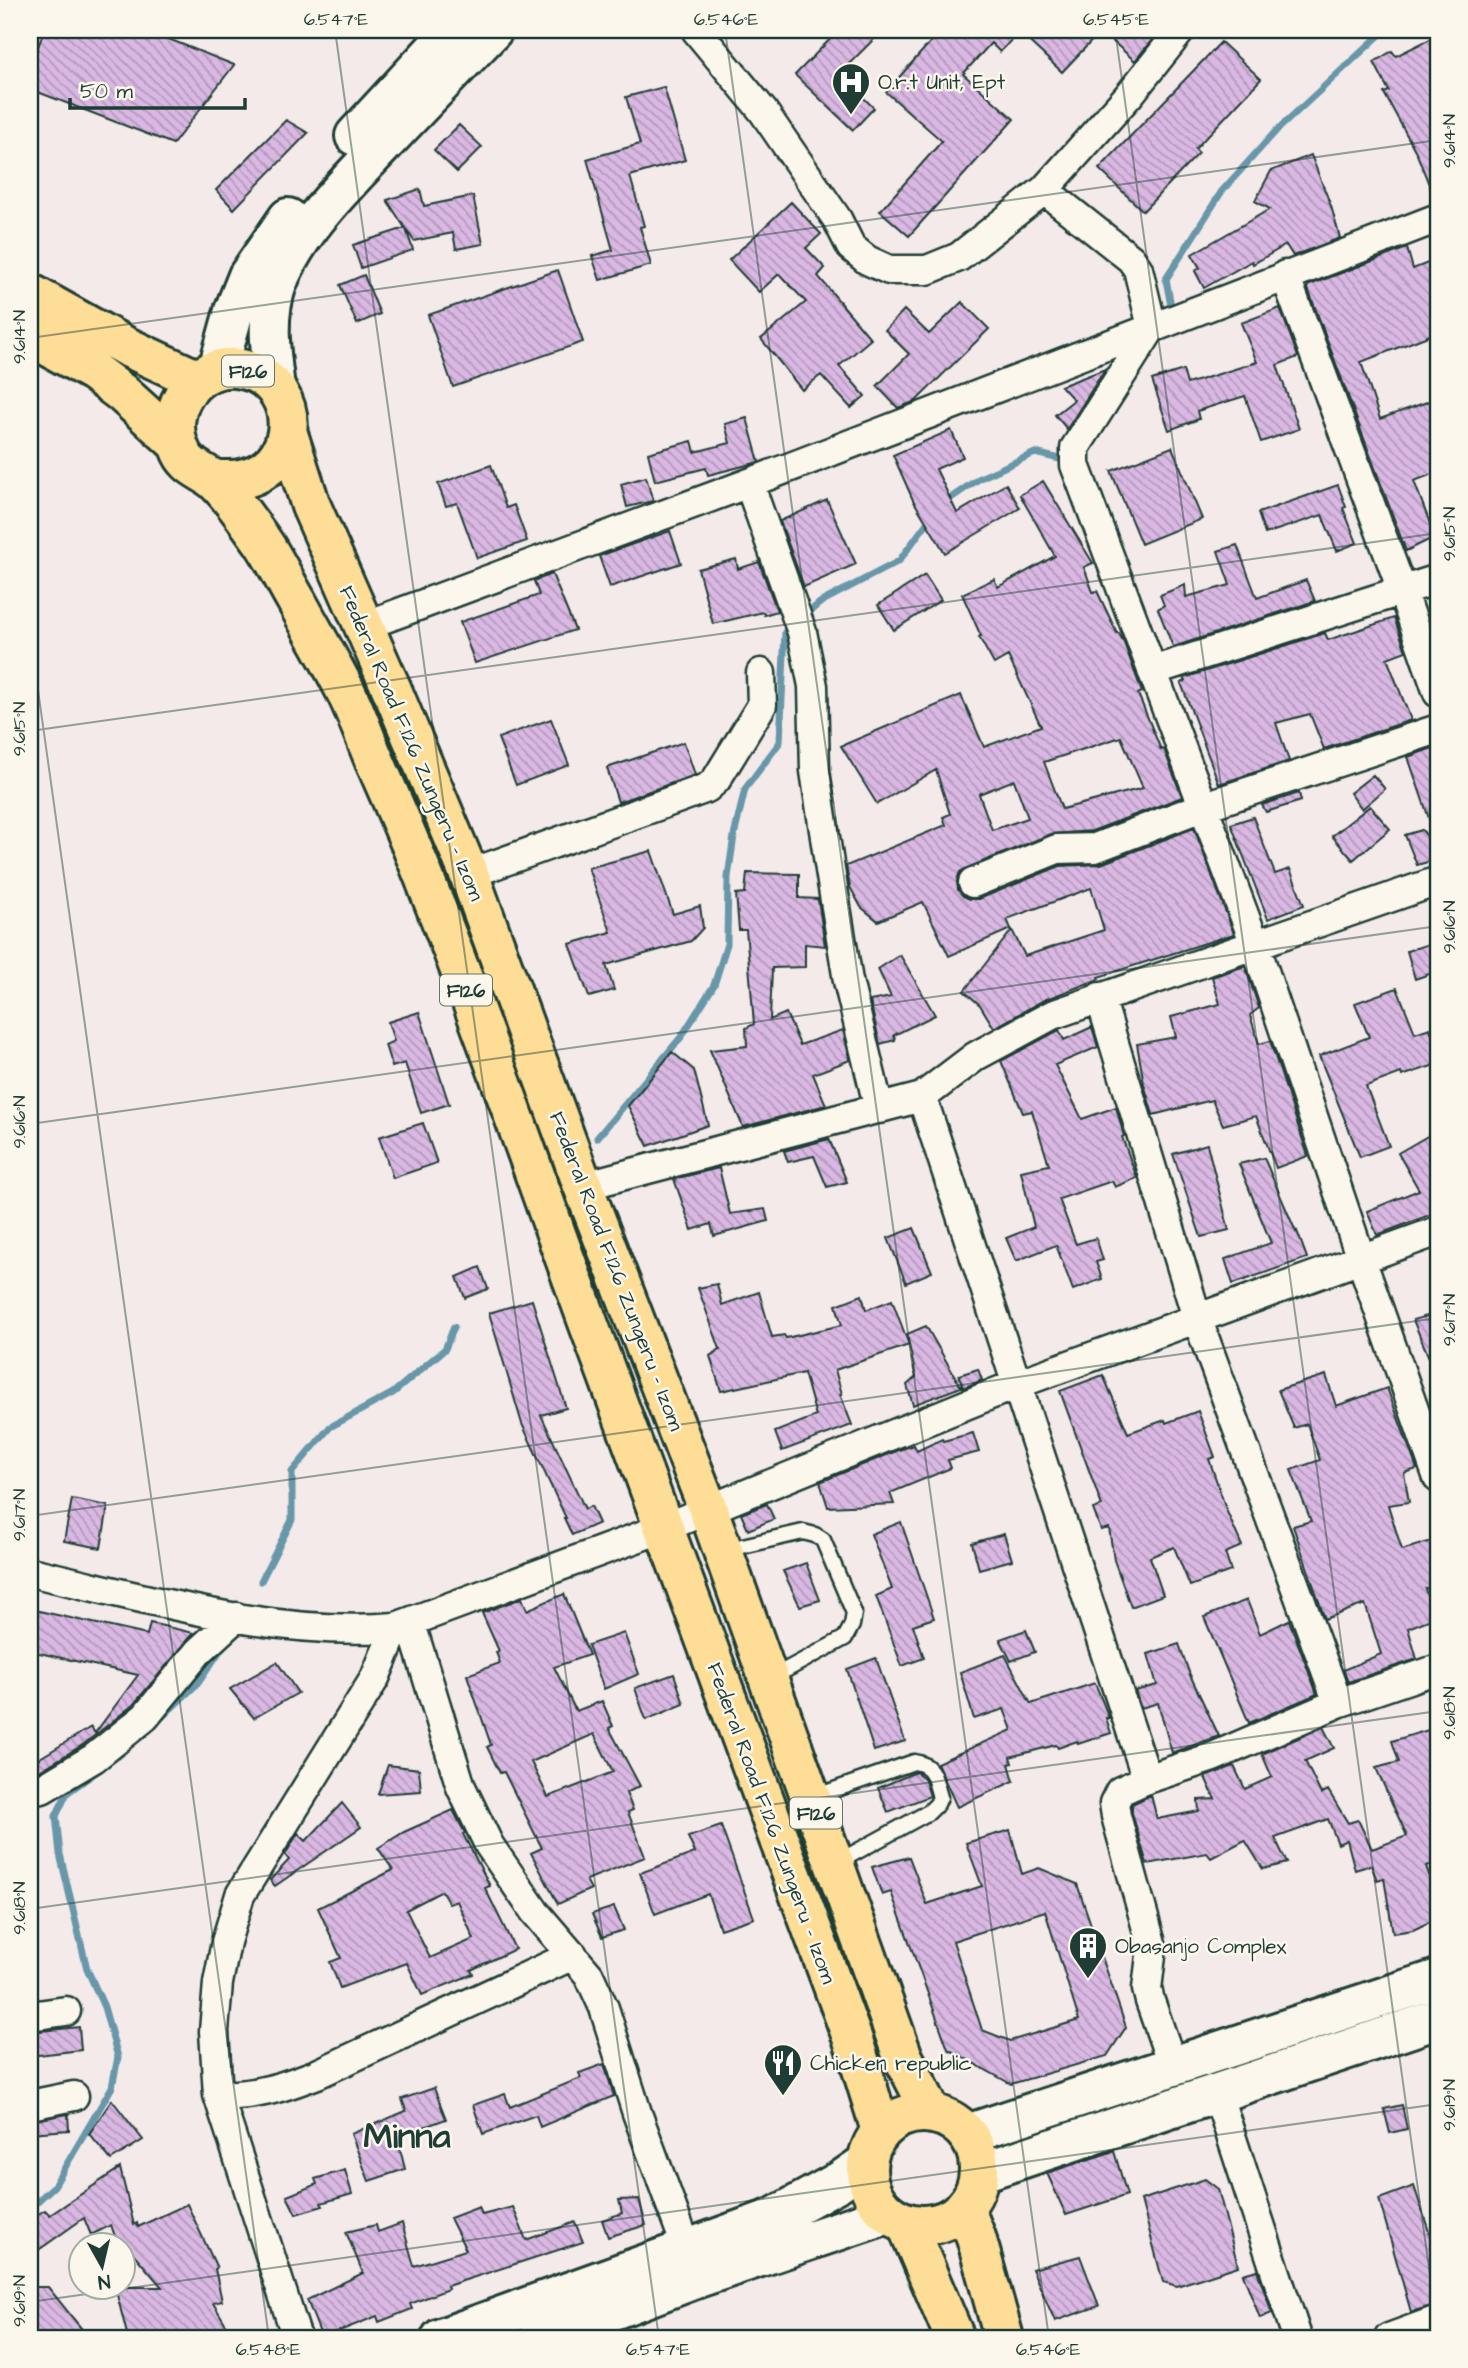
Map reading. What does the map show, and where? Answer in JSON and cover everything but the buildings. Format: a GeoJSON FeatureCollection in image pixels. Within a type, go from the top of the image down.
{"type":"FeatureCollection","features":[{"type":"Feature","properties":{"kind":"main road","name":"F126"},"geometry":{"type":"LineString","coordinates":[[30,293],[125,346],[207,374],[239,368],[259,375],[275,388],[286,410],[288,434]]}},
{"type":"Feature","properties":{"kind":"main road","name":"F126"},"geometry":{"type":"LineString","coordinates":[[30,336],[122,393],[177,443],[190,464],[213,479]]}},
{"type":"Feature","properties":{"kind":"main road","name":"F126"},"geometry":{"type":"LineString","coordinates":[[177,443],[174,420],[181,397],[207,374]]}},
{"type":"Feature","properties":{"kind":"main road"},"geometry":{"type":"LineString","coordinates":[[213,479],[232,482],[252,478],[269,468],[281,453],[288,434]]}},
{"type":"Feature","properties":{"kind":"main road","name":"Federal Road F.126 Zungeru - Izom"},"geometry":{"type":"LineString","coordinates":[[288,434],[311,506],[469,874],[583,1186],[708,1509],[903,2057],[932,2114]]}},
{"type":"Feature","properties":{"kind":"main road","name":"Federal Road F.126 Zungeru - Izom"},"geometry":{"type":"LineString","coordinates":[[213,479],[264,543],[347,693],[430,891],[853,2040],[874,2147]]}},
{"type":"Feature","properties":{"kind":"main road"},"geometry":{"type":"LineString","coordinates":[[874,2147],[896,2120],[914,2114],[932,2114],[951,2121],[967,2134],[976,2151],[972,2190],[976,2237],[1004,2338]]}},
{"type":"Feature","properties":{"kind":"main road","name":"F126"},"geometry":{"type":"LineString","coordinates":[[874,2147],[868,2182],[875,2200],[897,2218],[955,2338]]}},
{"type":"Feature","properties":{"kind":"main road"},"geometry":{"type":"LineString","coordinates":[[897,2218],[922,2225],[938,2224],[952,2217],[972,2190]]}},
{"type":"Feature","properties":{"kind":"street"},"geometry":{"type":"LineString","coordinates":[[207,374],[248,276],[316,179],[453,30]]}},
{"type":"Feature","properties":{"kind":"street"},"geometry":{"type":"LineString","coordinates":[[275,388],[269,343],[271,319],[276,288],[289,260],[328,202],[493,30]]}},
{"type":"Feature","properties":{"kind":"street"},"geometry":{"type":"LineString","coordinates":[[696,30],[763,111],[837,219],[851,247],[867,260],[890,270],[927,270],[959,257],[1044,190],[1130,94],[1181,30]]}},
{"type":"Feature","properties":{"kind":"street"},"geometry":{"type":"LineString","coordinates":[[1044,190],[1131,259],[1138,269],[1152,327],[1075,448],[1074,457],[1255,944],[1438,1478]]}},
{"type":"Feature","properties":{"kind":"street"},"geometry":{"type":"LineString","coordinates":[[364,626],[749,483],[1438,218]]}},
{"type":"Feature","properties":{"kind":"street"},"geometry":{"type":"LineString","coordinates":[[1285,275],[1438,693]]}},
{"type":"Feature","properties":{"kind":"street"},"geometry":{"type":"LineString","coordinates":[[749,483],[802,632],[813,686],[815,771],[830,870],[848,981],[879,1109]]}},
{"type":"Feature","properties":{"kind":"street"},"geometry":{"type":"LineString","coordinates":[[1152,671],[1438,579]]}},
{"type":"Feature","properties":{"kind":"street"},"geometry":{"type":"LineString","coordinates":[[469,874],[707,788],[716,780],[762,705],[761,673]]}},
{"type":"Feature","properties":{"kind":"street"},"geometry":{"type":"LineString","coordinates":[[973,883],[1057,849],[1096,848],[1202,807],[1438,729]]}},
{"type":"Feature","properties":{"kind":"street"},"geometry":{"type":"LineString","coordinates":[[583,1186],[922,1097],[976,1056],[1052,1015],[1438,881]]}},
{"type":"Feature","properties":{"kind":"street"},"geometry":{"type":"LineString","coordinates":[[1100,997],[1197,1318],[1338,1703]]}},
{"type":"Feature","properties":{"kind":"street"},"geometry":{"type":"LineString","coordinates":[[922,1097],[1147,1779]]}},
{"type":"Feature","properties":{"kind":"street"},"geometry":{"type":"LineString","coordinates":[[30,1572],[286,1626],[357,1631],[404,1625],[663,1528],[1017,1384],[1438,1231]]}},
{"type":"Feature","properties":{"kind":"street"},"geometry":{"type":"LineString","coordinates":[[30,1791],[42,1789],[94,1758],[145,1717],[198,1652],[236,1617]]}},
{"type":"Feature","properties":{"kind":"street"},"geometry":{"type":"LineString","coordinates":[[404,1625],[461,1787],[489,1845],[535,1912],[589,1975],[604,2008],[637,2113],[687,2249]]}},
{"type":"Feature","properties":{"kind":"street"},"geometry":{"type":"LineString","coordinates":[[297,2338],[218,2095],[214,2031],[218,1983],[226,1942],[240,1895],[376,1678],[404,1625]]}},
{"type":"Feature","properties":{"kind":"street"},"geometry":{"type":"LineString","coordinates":[[1172,2067],[1147,1989],[1152,1947],[1114,1803],[1120,1791],[1213,1757],[1338,1703],[1438,1669]]}},
{"type":"Feature","properties":{"kind":"street"},"geometry":{"type":"LineString","coordinates":[[218,2095],[243,2096],[276,2090],[317,2074],[573,1955]]}},
{"type":"Feature","properties":{"kind":"street"},"geometry":{"type":"LineString","coordinates":[[967,2134],[1438,1979]]}},
{"type":"Feature","properties":{"kind":"street"},"geometry":{"type":"LineString","coordinates":[[30,2016],[66,2011]]}},
{"type":"Feature","properties":{"kind":"street"},"geometry":{"type":"LineString","coordinates":[[972,2190],[1217,2093],[1438,2019]]}},
{"type":"Feature","properties":{"kind":"street"},"geometry":{"type":"LineString","coordinates":[[1217,2093],[1297,2337]]}},
{"type":"Feature","properties":{"kind":"street"},"geometry":{"type":"LineString","coordinates":[[30,2105],[74,2096]]}},
{"type":"Feature","properties":{"kind":"street"},"geometry":{"type":"LineString","coordinates":[[441,2338],[774,2218],[840,2181],[874,2147]]}},
{"type":"Feature","properties":{"kind":"street"},"geometry":{"type":"LineString","coordinates":[[539,2338],[698,2278],[897,2218]]}},
{"type":"Feature","properties":{"kind":"street"},"geometry":{"type":"LineString","coordinates":[[1388,2338],[1438,2320]]}},
{"type":"Feature","properties":{"kind":"street"},"geometry":{"type":"LineString","coordinates":[[1287,2338],[1318,2338]]}},
{"type":"Feature","properties":{"kind":"lane"},"geometry":{"type":"LineString","coordinates":[[723,1550],[803,1532],[815,1535],[823,1541],[854,1613],[852,1625],[845,1637],[769,1679]]}},
{"type":"Feature","properties":{"kind":"lane"},"geometry":{"type":"LineString","coordinates":[[811,1798],[914,1762],[923,1763],[930,1768],[940,1797],[929,1812],[834,1863]]}},
{"type":"Feature","properties":{"kind":"waterway"},"geometry":{"type":"LineString","coordinates":[[1170,301],[1166,279],[1222,191],[1276,131],[1385,30]]}},
{"type":"Feature","properties":{"kind":"waterway"},"geometry":{"type":"LineString","coordinates":[[945,502],[980,478],[1035,453],[1064,460]]}},
{"type":"Feature","properties":{"kind":"waterway"},"geometry":{"type":"LineString","coordinates":[[804,616],[821,602],[899,561],[932,516]]}},
{"type":"Feature","properties":{"kind":"waterway"},"geometry":{"type":"LineString","coordinates":[[597,1138],[682,1036],[714,985],[727,944],[728,877],[745,789],[780,742],[785,632],[792,626]]}},
{"type":"Feature","properties":{"kind":"waterway"},"geometry":{"type":"LineString","coordinates":[[261,1581],[292,1520],[292,1472],[330,1427],[393,1393],[445,1349],[454,1327]]}},
{"type":"Feature","properties":{"kind":"waterway"},"geometry":{"type":"LineString","coordinates":[[161,1718],[198,1683],[224,1645]]}},
{"type":"Feature","properties":{"kind":"waterway"},"geometry":{"type":"LineString","coordinates":[[30,2208],[54,2186],[112,2087],[118,2057],[104,2007],[87,1969],[60,1854],[56,1816],[67,1793],[121,1754]]}},
{"type":"Feature","properties":{"kind":"place","name":"O.r.t Unit, Ept"},"geometry":{"type":"Point","coordinates":[851,116]}},
{"type":"Feature","properties":{"kind":"place","name":"Obasanjo Complex"},"geometry":{"type":"Point","coordinates":[1088,1980]}},
{"type":"Feature","properties":{"kind":"place","name":"Chicken republic"},"geometry":{"type":"Point","coordinates":[783,2097]}},
{"type":"Feature","properties":{"kind":"district","name":"Minna"},"geometry":{"type":"Point","coordinates":[407,2135]}}]}
